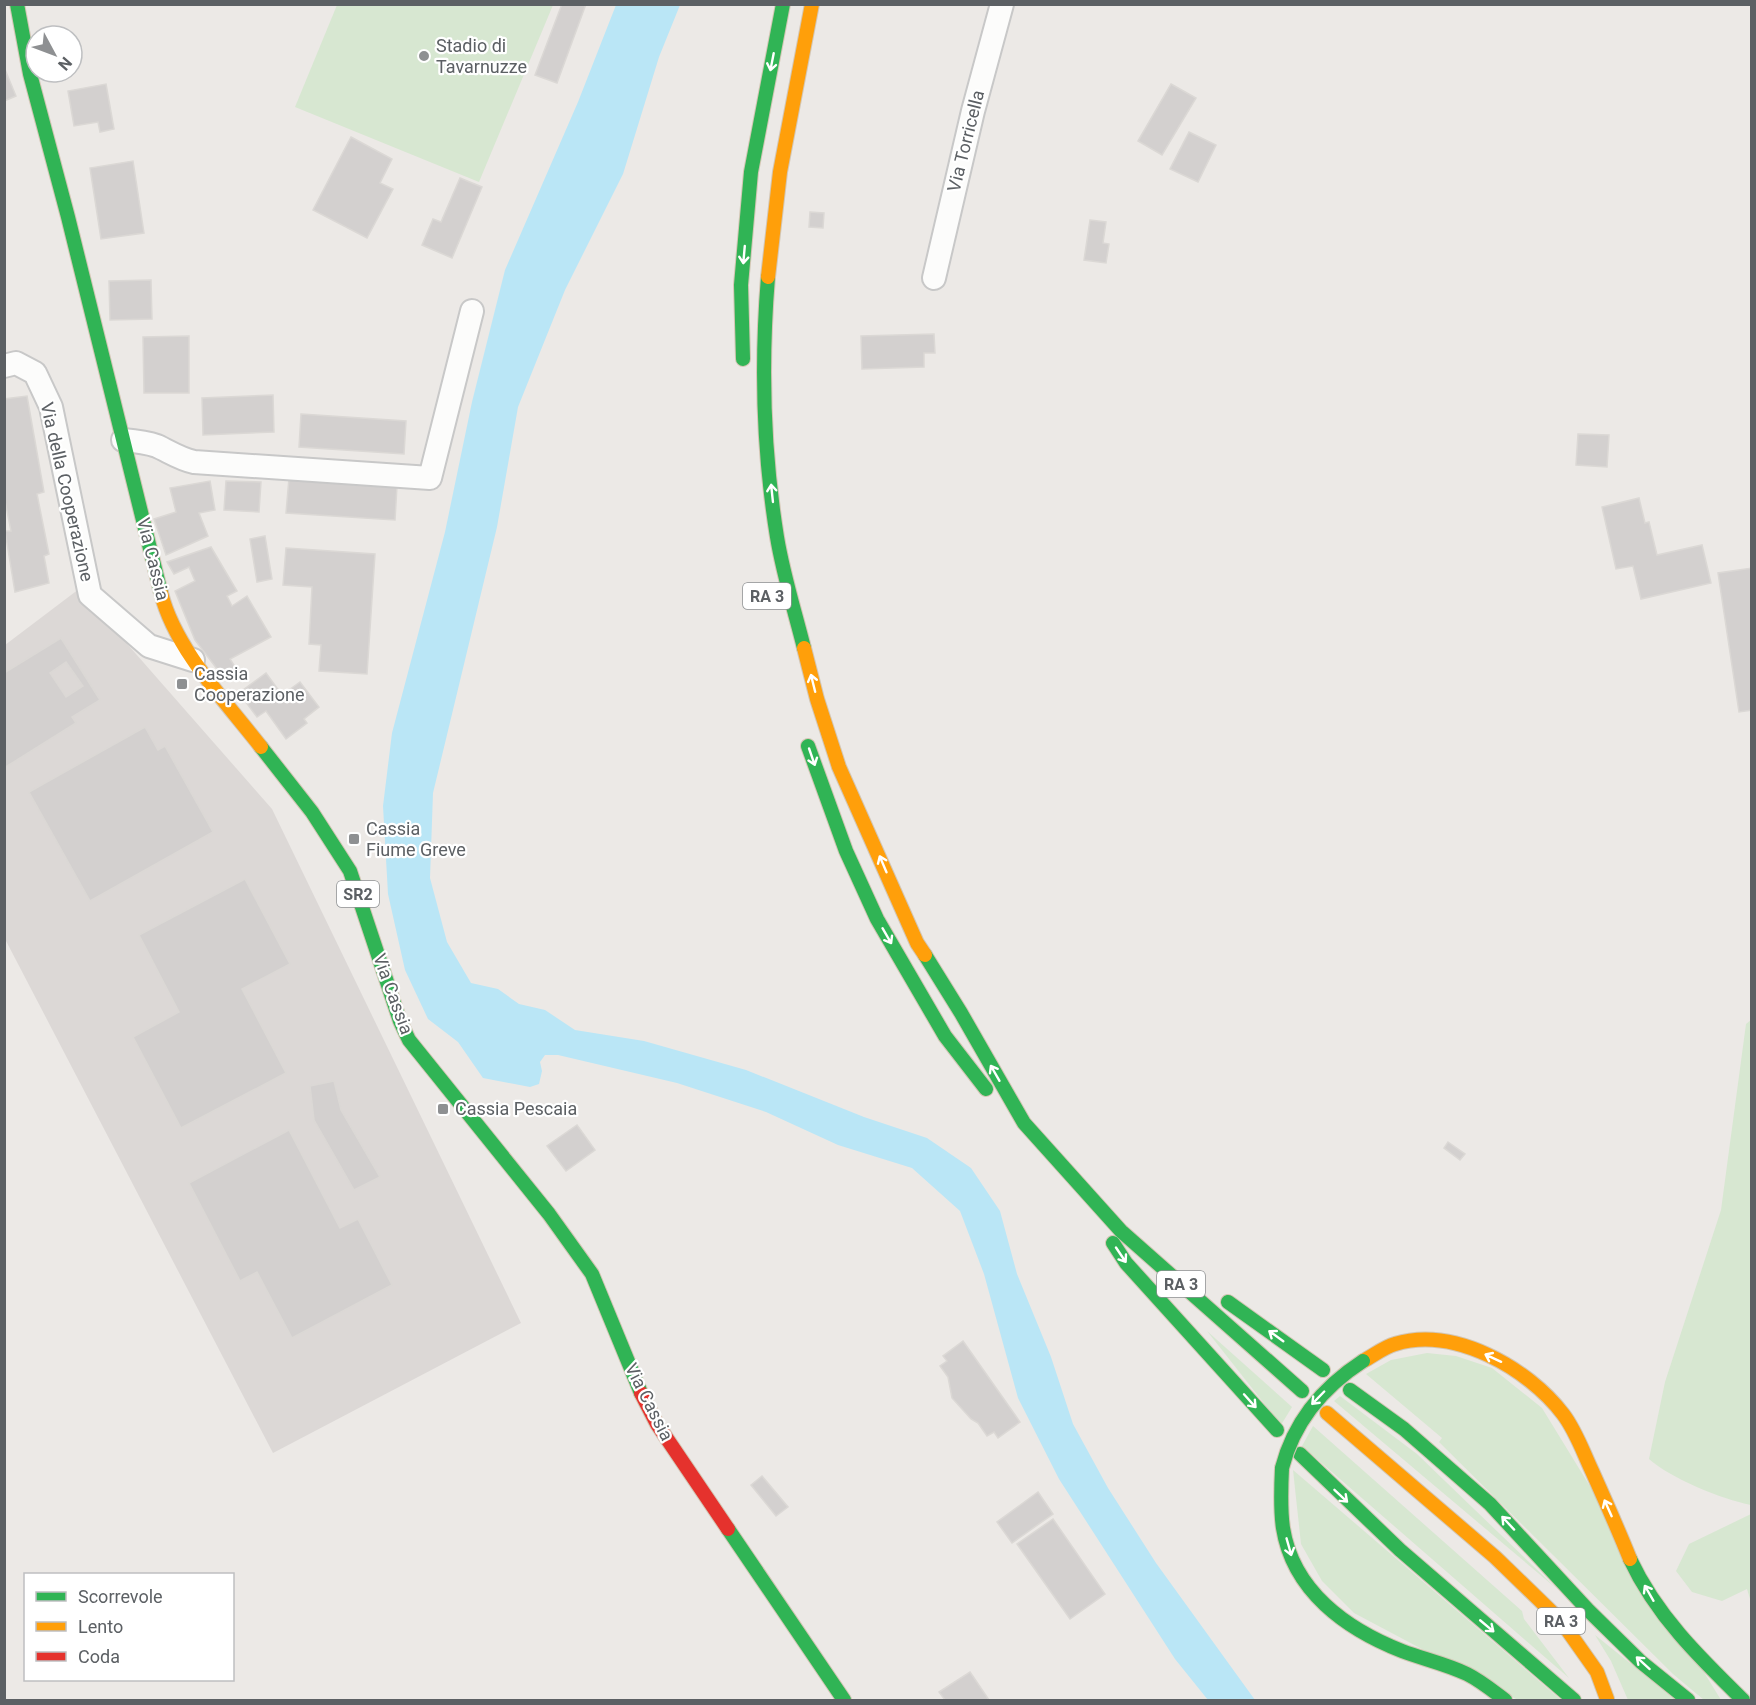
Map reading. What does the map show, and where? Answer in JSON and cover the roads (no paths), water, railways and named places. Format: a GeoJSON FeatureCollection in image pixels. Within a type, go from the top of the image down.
{"type":"FeatureCollection","features":[{"type":"Feature","properties":{"kind":"main road","name":"Via Cassia"},"geometry":{"type":"LineString","coordinates":[[17,4],[30,74],[68,217],[164,605],[170,621],[192,660],[301,797],[337,849],[350,871],[400,1021],[409,1040],[465,1113],[549,1214],[592,1274],[640,1391],[657,1424],[844,1701]]}},
{"type":"Feature","properties":{"kind":"main road"},"geometry":{"type":"LineString","coordinates":[[743,375],[741,285],[752,172],[783,4]]}},
{"type":"Feature","properties":{"kind":"main road","name":"RA 3"},"geometry":{"type":"LineString","coordinates":[[812,4],[780,172],[764,329],[765,425],[777,538],[817,699],[839,767],[917,943],[961,1013],[1024,1123],[1121,1231],[1302,1391]]}},
{"type":"Feature","properties":{"kind":"main road","name":"RA 3"},"geometry":{"type":"LineString","coordinates":[[803,730],[846,851],[877,919],[945,1036],[975,1077],[1006,1110],[1024,1123]]}},
{"type":"Feature","properties":{"kind":"main road"},"geometry":{"type":"LineString","coordinates":[[1065,1171],[1192,1275]]}},
{"type":"Feature","properties":{"kind":"main road"},"geometry":{"type":"LineString","coordinates":[[1065,1171],[1126,1263],[1277,1430]]}},
{"type":"Feature","properties":{"kind":"main road"},"geometry":{"type":"LineString","coordinates":[[1218,1294],[1323,1370]]}},
{"type":"Feature","properties":{"kind":"main road"},"geometry":{"type":"LineString","coordinates":[[1504,1701],[1474,1678],[1400,1650],[1353,1628],[1329,1611],[1311,1592],[1293,1561],[1284,1530],[1282,1468],[1291,1438],[1311,1406],[1337,1378],[1395,1344],[1431,1339],[1465,1345],[1502,1362],[1536,1386],[1563,1414],[1579,1442],[1632,1562],[1653,1600],[1691,1649],[1743,1701]]}},
{"type":"Feature","properties":{"kind":"main road"},"geometry":{"type":"LineString","coordinates":[[1350,1390],[1404,1429],[1490,1504],[1588,1610],[1641,1662],[1688,1701]]}},
{"type":"Feature","properties":{"kind":"main road","name":"RA 3"},"geometry":{"type":"LineString","coordinates":[[1327,1413],[1496,1557],[1561,1621],[1597,1672],[1607,1699]]}},
{"type":"Feature","properties":{"kind":"main road"},"geometry":{"type":"LineString","coordinates":[[1300,1454],[1337,1493],[1574,1701]]}},
{"type":"Feature","properties":{"kind":"street","name":"Via Torricella"},"geometry":{"type":"LineString","coordinates":[[934,278],[1002,4]]}},
{"type":"Feature","properties":{"kind":"street"},"geometry":{"type":"LineString","coordinates":[[123,440],[149,444],[194,462],[430,478],[472,311]]}},
{"type":"Feature","properties":{"kind":"street","name":"Via della Cooperazione"},"geometry":{"type":"LineString","coordinates":[[4,366],[16,363],[35,373],[51,407],[90,595],[149,646],[192,660]]}},
{"type":"Feature","properties":{"kind":"water"},"geometry":{"type":"Polygon","coordinates":[[[616,5],[680,5],[659,57],[623,174],[565,290],[518,407],[497,527],[433,793],[430,878],[447,942],[471,983],[498,989],[519,1004],[545,1010],[575,1030],[644,1041],[746,1070],[864,1117],[927,1138],[971,1168],[1000,1211],[1017,1274],[1051,1357],[1073,1424],[1108,1488],[1156,1563],[1255,1700],[1208,1700],[1175,1659],[1059,1479],[1018,1398],[984,1274],[960,1211],[912,1168],[838,1145],[766,1112],[677,1083],[558,1055],[545,1055],[540,1062],[542,1071],[539,1084],[530,1087],[483,1078],[458,1042],[428,1019],[405,970],[388,894],[383,806],[392,733],[445,532],[472,402],[505,270],[578,102],[616,5]]]}},
{"type":"Feature","properties":{"kind":"place","name":"Stadio di Tavarnuzze"},"geometry":{"type":"Point","coordinates":[424,56]}},
{"type":"Feature","properties":{"kind":"place","name":"Cassia Cooperazione"},"geometry":{"type":"Point","coordinates":[182,684]}},
{"type":"Feature","properties":{"kind":"place","name":"Cassia Fiume Greve"},"geometry":{"type":"Point","coordinates":[354,839]}},
{"type":"Feature","properties":{"kind":"place","name":"Cassia Pescaia"},"geometry":{"type":"Point","coordinates":[443,1109]}}]}
